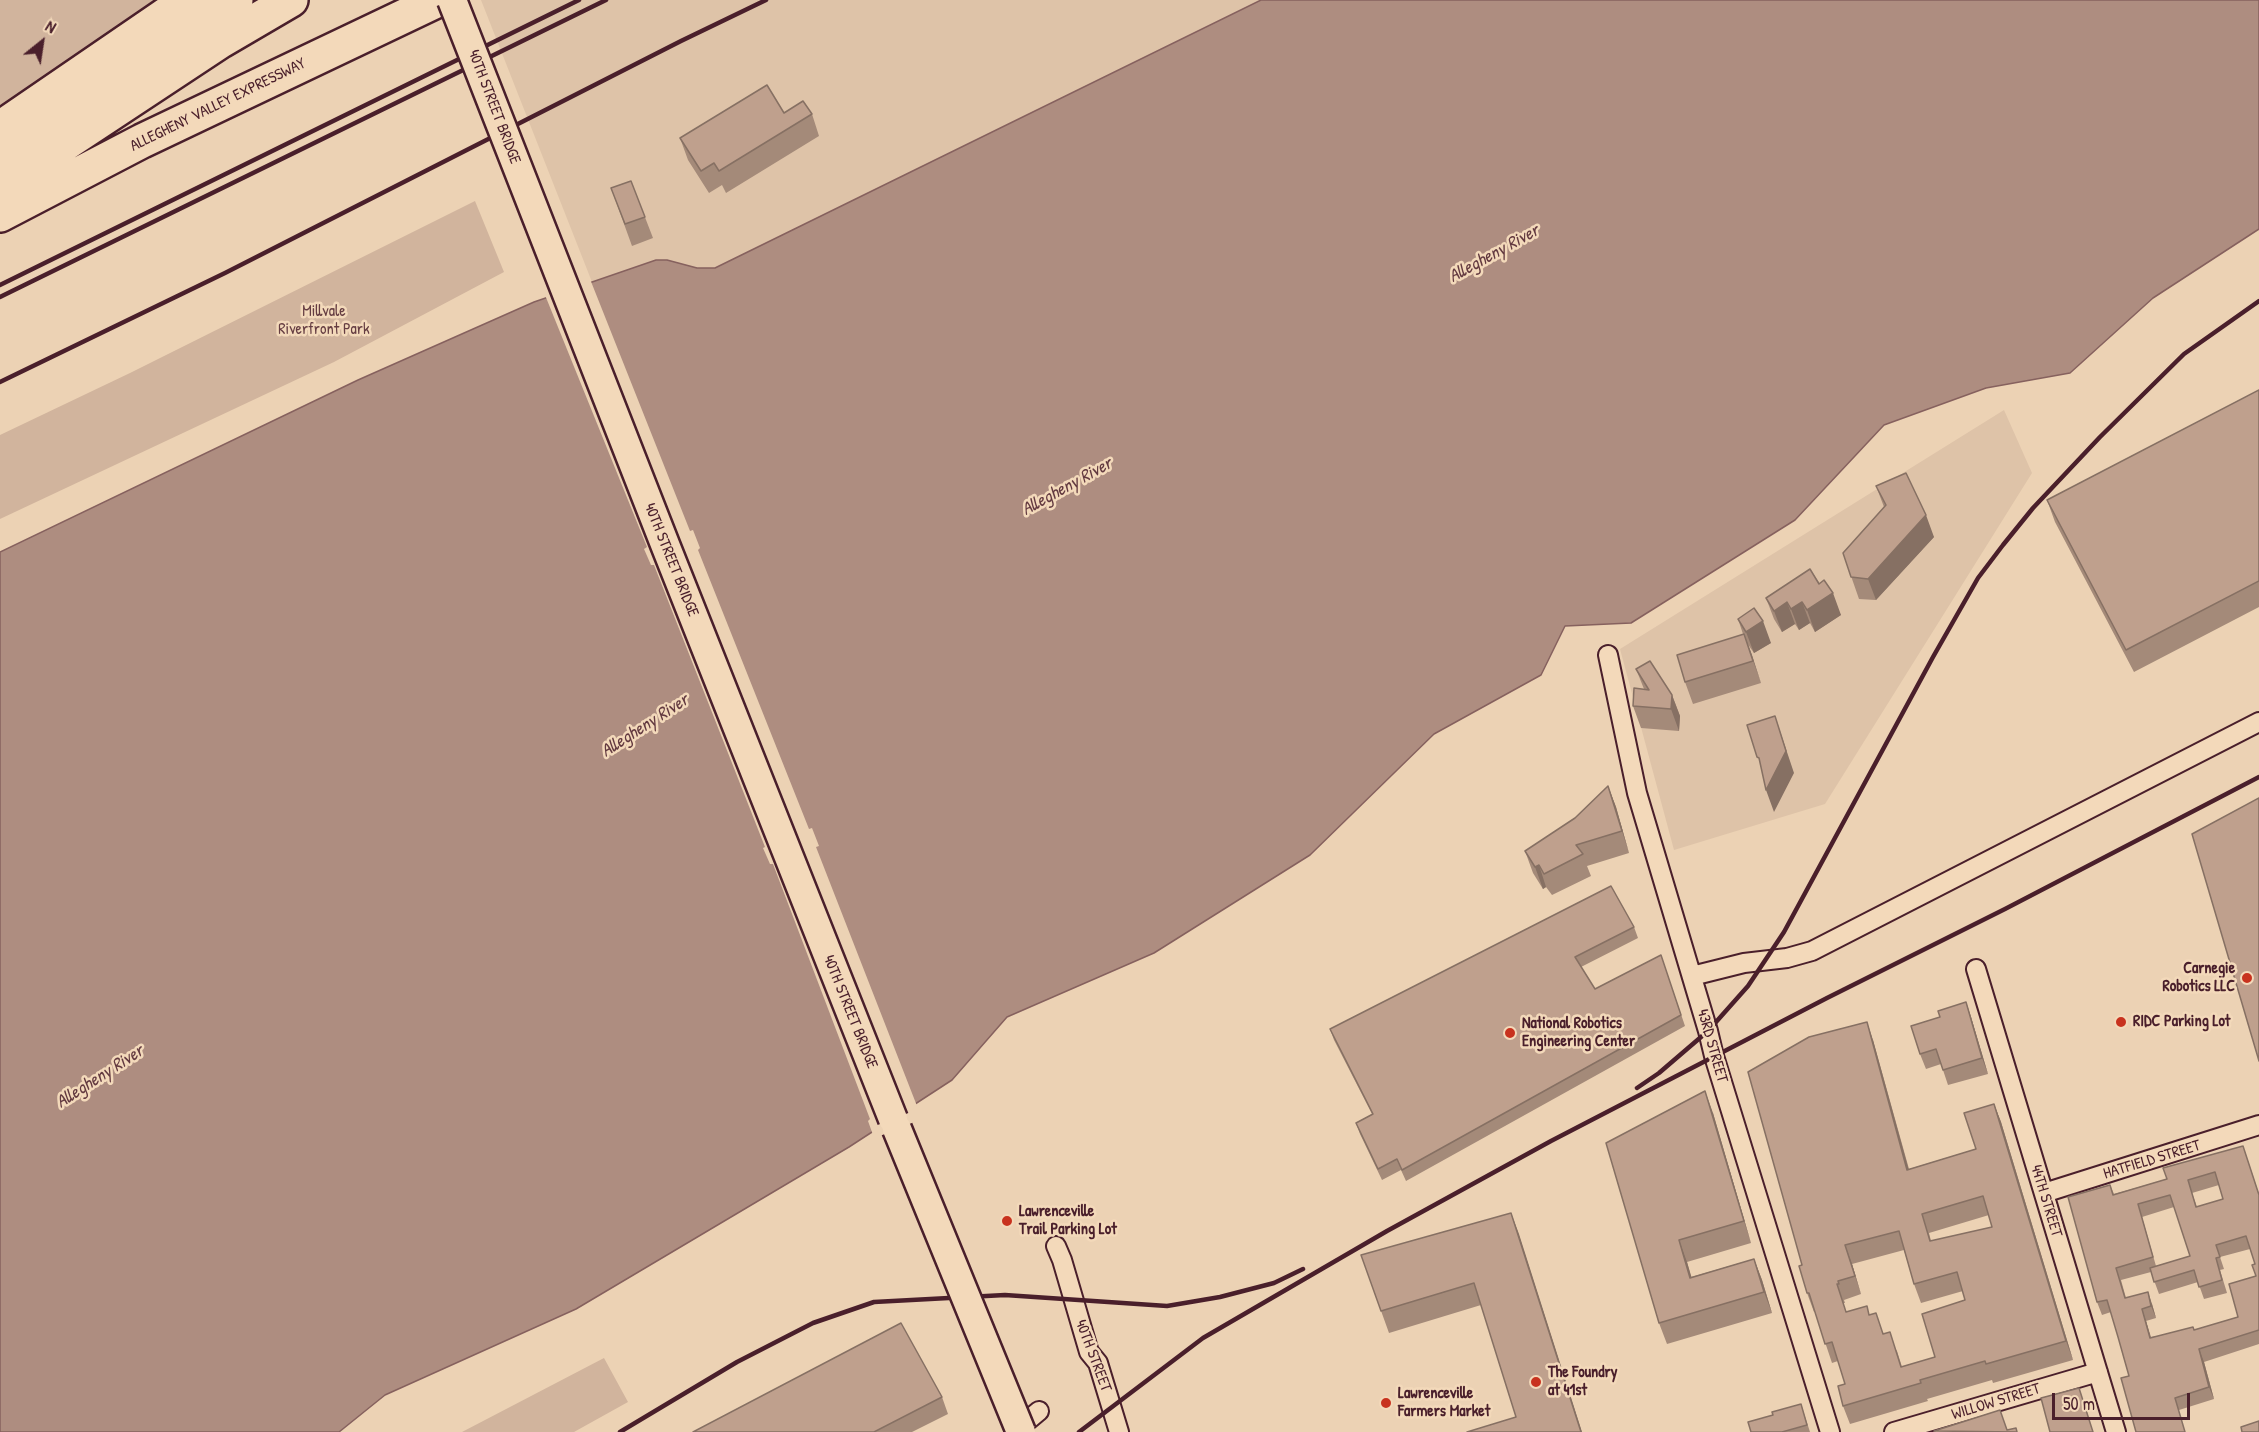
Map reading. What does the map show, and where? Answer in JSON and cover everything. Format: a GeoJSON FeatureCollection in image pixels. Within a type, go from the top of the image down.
{"type":"FeatureCollection","features":[{"type":"Feature","properties":{"kind":"highway"},"geometry":{"type":"LineString","coordinates":[[0,128],[187,0]]}},
{"type":"Feature","properties":{"kind":"highway"},"geometry":{"type":"LineString","coordinates":[[0,154],[35,134],[188,28],[236,0]]}},
{"type":"Feature","properties":{"kind":"highway"},"geometry":{"type":"LineString","coordinates":[[0,187],[221,41],[291,0]]}},
{"type":"Feature","properties":{"kind":"highway","name":"ALLEGHENY VALLEY EXPRESSWAY"},"geometry":{"type":"LineString","coordinates":[[0,215],[142,141],[438,0]]}},
{"type":"Feature","properties":{"kind":"main road","name":"40TH STREET BRIDGE"},"geometry":{"type":"LineString","coordinates":[[452,0],[895,1124],[1030,1421]]}},
{"type":"Feature","properties":{"kind":"street","name":"43RD STREET"},"geometry":{"type":"LineString","coordinates":[[1608,655],[1637,793],[1714,1056],[1830,1432]]}},
{"type":"Feature","properties":{"kind":"street"},"geometry":{"type":"LineString","coordinates":[[1692,976],[1744,963],[1787,958],[1812,951],[2259,722]]}},
{"type":"Feature","properties":{"kind":"street","name":"44TH STREET"},"geometry":{"type":"LineString","coordinates":[[1976,969],[2116,1432]]}},
{"type":"Feature","properties":{"kind":"street","name":"HATFIELD STREET"},"geometry":{"type":"LineString","coordinates":[[2044,1193],[2259,1125]]}},
{"type":"Feature","properties":{"kind":"street","name":"40TH STREET"},"geometry":{"type":"LineString","coordinates":[[1056,1246],[1089,1352],[1098,1362],[1119,1432]]}},
{"type":"Feature","properties":{"kind":"street","name":"WILLOW STREET"},"geometry":{"type":"LineString","coordinates":[[1894,1432],[2098,1372]]}},
{"type":"Feature","properties":{"kind":"street"},"geometry":{"type":"LineString","coordinates":[[1014,1432],[1030,1421]]}},
{"type":"Feature","properties":{"kind":"shaded area"},"geometry":{"type":"Polygon","coordinates":[[[481,0],[1261,0],[715,268],[697,268],[667,260],[592,282],[481,0]]]}},
{"type":"Feature","properties":{"kind":"shaded area"},"geometry":{"type":"Polygon","coordinates":[[[2004,410],[2032,473],[1825,804],[1674,850],[1620,649],[2004,410]]]}},
{"type":"Feature","properties":{"kind":"green space"},"geometry":{"type":"Polygon","coordinates":[[[0,0],[166,0],[0,110],[0,0]]]}},
{"type":"Feature","properties":{"kind":"green space","name":"Millvale Riverfront Park"},"geometry":{"type":"Polygon","coordinates":[[[475,201],[504,272],[334,362],[0,519],[0,435],[130,373],[475,201]]]}},
{"type":"Feature","properties":{"kind":"green space"},"geometry":{"type":"Polygon","coordinates":[[[604,1358],[628,1402],[574,1432],[462,1432],[604,1358]]]}},
{"type":"Feature","properties":{"kind":"water","name":"Allegheny River"},"geometry":{"type":"Polygon","coordinates":[[[1261,0],[2259,0],[2259,229],[2153,298],[2070,373],[1986,388],[1884,425],[1795,520],[1631,623],[1565,626],[1541,675],[1434,734],[1310,855],[1154,953],[1007,1017],[952,1080],[849,1147],[576,1309],[385,1395],[339,1432],[0,1432],[0,552],[358,380],[534,302],[656,260],[667,260],[697,268],[715,268],[1261,0]]]}},
{"type":"Feature","properties":{"kind":"pier"},"geometry":{"type":"Polygon","coordinates":[[[590,279],[690,531],[693,530],[700,548],[698,550],[809,829],[812,828],[819,846],[816,847],[917,1106],[873,1135],[868,1121],[870,1119],[773,864],[770,864],[763,848],[765,847],[654,565],[651,565],[644,549],[647,547],[545,295],[590,279]]]}},
{"type":"Feature","properties":{"kind":"building"},"geometry":{"type":"Polygon","coordinates":[[[767,85],[784,113],[803,101],[812,114],[719,171],[714,163],[701,171],[680,138],[767,85]]]}},
{"type":"Feature","properties":{"kind":"building"},"geometry":{"type":"Polygon","coordinates":[[[631,181],[645,217],[625,224],[611,188],[631,181]]]}},
{"type":"Feature","properties":{"kind":"building"},"geometry":{"type":"Polygon","coordinates":[[[2259,390],[2259,581],[2126,650],[2047,500],[2259,390]]]}},
{"type":"Feature","properties":{"kind":"building"},"geometry":{"type":"Polygon","coordinates":[[[1906,473],[1926,515],[1868,579],[1851,577],[1843,553],[1886,505],[1876,486],[1906,473]]]}},
{"type":"Feature","properties":{"kind":"building"},"geometry":{"type":"Polygon","coordinates":[[[1810,569],[1819,584],[1824,580],[1833,593],[1807,610],[1802,602],[1791,609],[1787,602],[1774,611],[1766,598],[1810,569]]]}},
{"type":"Feature","properties":{"kind":"building"},"geometry":{"type":"Polygon","coordinates":[[[1754,608],[1763,621],[1746,632],[1738,619],[1754,608]]]}},
{"type":"Feature","properties":{"kind":"building"},"geometry":{"type":"Polygon","coordinates":[[[1744,634],[1753,661],[1685,682],[1677,655],[1744,634]]]}},
{"type":"Feature","properties":{"kind":"building"},"geometry":{"type":"Polygon","coordinates":[[[1650,661],[1672,695],[1671,709],[1633,706],[1634,688],[1649,690],[1636,669],[1650,661]]]}},
{"type":"Feature","properties":{"kind":"building"},"geometry":{"type":"Polygon","coordinates":[[[1775,716],[1786,751],[1766,790],[1759,758],[1747,725],[1775,716]]]}},
{"type":"Feature","properties":{"kind":"building"},"geometry":{"type":"Polygon","coordinates":[[[1608,786],[1622,831],[1576,845],[1583,854],[1544,874],[1539,865],[1535,867],[1525,851],[1575,818],[1608,786]]]}},
{"type":"Feature","properties":{"kind":"building","name":"Carnegie Robotics LLC"},"geometry":{"type":"Polygon","coordinates":[[[2259,798],[2259,1061],[2192,834],[2259,798]]]}},
{"type":"Feature","properties":{"kind":"building","name":"National Robotics Engineering Center"},"geometry":{"type":"Polygon","coordinates":[[[1611,886],[1634,927],[1575,957],[1595,989],[1661,955],[1681,1015],[1402,1170],[1397,1159],[1378,1169],[1356,1123],[1373,1114],[1330,1029],[1611,886]]]}},
{"type":"Feature","properties":{"kind":"building"},"geometry":{"type":"Polygon","coordinates":[[[1966,1002],[1982,1058],[1943,1070],[1936,1049],[1920,1054],[1911,1026],[1940,1017],[1938,1011],[1966,1002]]]}},
{"type":"Feature","properties":{"kind":"building"},"geometry":{"type":"Polygon","coordinates":[[[1867,1022],[1907,1170],[1976,1149],[1964,1113],[1994,1104],[2066,1341],[1986,1364],[1985,1361],[1843,1406],[1838,1386],[1845,1384],[1832,1342],[1825,1344],[1809,1293],[1807,1293],[1799,1266],[1802,1265],[1748,1072],[1809,1037],[1867,1022]],[[1983,1196],[1922,1214],[1930,1241],[1992,1227],[1983,1196]],[[1899,1231],[1845,1245],[1855,1276],[1838,1281],[1839,1284],[1837,1284],[1846,1312],[1867,1306],[1869,1315],[1876,1313],[1883,1334],[1890,1332],[1901,1367],[1935,1357],[1922,1314],[1965,1300],[1957,1272],[1914,1284],[1899,1231]]]}},
{"type":"Feature","properties":{"kind":"building"},"geometry":{"type":"Polygon","coordinates":[[[1705,1091],[1744,1221],[1679,1240],[1690,1278],[1754,1259],[1764,1292],[1659,1323],[1606,1143],[1705,1091]]]}},
{"type":"Feature","properties":{"kind":"building"},"geometry":{"type":"Polygon","coordinates":[[[2243,1146],[2259,1195],[2259,1330],[2199,1349],[2209,1387],[2175,1398],[2185,1432],[2136,1432],[2121,1378],[2129,1376],[2118,1337],[2107,1300],[2097,1302],[2068,1197],[2110,1185],[2113,1195],[2167,1179],[2163,1168],[2243,1146]],[[2215,1172],[2188,1180],[2196,1207],[2223,1199],[2215,1172]],[[2170,1195],[2138,1204],[2153,1257],[2116,1268],[2125,1298],[2148,1292],[2151,1306],[2142,1309],[2150,1338],[2193,1327],[2194,1330],[2238,1317],[2229,1284],[2256,1276],[2252,1265],[2255,1264],[2246,1236],[2216,1245],[2220,1257],[2216,1258],[2222,1280],[2199,1287],[2194,1270],[2154,1282],[2150,1268],[2190,1256],[2170,1195]]]}},
{"type":"Feature","properties":{"kind":"building","name":"The Foundry at 41st"},"geometry":{"type":"Polygon","coordinates":[[[1511,1213],[1581,1432],[1467,1432],[1516,1417],[1474,1283],[1381,1311],[1361,1255],[1511,1213]]]}},
{"type":"Feature","properties":{"kind":"building"},"geometry":{"type":"Polygon","coordinates":[[[901,1323],[942,1397],[874,1432],[693,1432],[901,1323]]]}},
{"type":"Feature","properties":{"kind":"building"},"geometry":{"type":"Polygon","coordinates":[[[2079,1388],[2093,1432],[2050,1432],[2041,1398],[2079,1388]]]}},
{"type":"Feature","properties":{"kind":"building"},"geometry":{"type":"Polygon","coordinates":[[[1801,1404],[1807,1425],[1782,1432],[1751,1432],[1748,1422],[1801,1404]]]}},
{"type":"Feature","properties":{"kind":"building"},"geometry":{"type":"Polygon","coordinates":[[[2000,1410],[2007,1430],[2016,1428],[2017,1432],[1934,1431],[2000,1410]]]}},
{"type":"Feature","properties":{"kind":"building"},"geometry":{"type":"Polygon","coordinates":[[[2259,1421],[2259,1432],[2242,1432],[2241,1427],[2259,1421]]]}},
{"type":"Feature","properties":{"kind":"railway"},"geometry":{"type":"LineString","coordinates":[[0,285],[579,0]]}},
{"type":"Feature","properties":{"kind":"railway"},"geometry":{"type":"LineString","coordinates":[[0,297],[606,0]]}},
{"type":"Feature","properties":{"kind":"railway"},"geometry":{"type":"LineString","coordinates":[[0,382],[225,273],[766,0]]}},
{"type":"Feature","properties":{"kind":"railway"},"geometry":{"type":"LineString","coordinates":[[1637,1088],[1659,1073],[1708,1031],[1748,986],[1784,932],[1978,578],[2003,545],[2033,508],[2100,437],[2184,354],[2259,301]]}},
{"type":"Feature","properties":{"kind":"railway"},"geometry":{"type":"LineString","coordinates":[[1079,1432],[1203,1338],[1387,1231],[1551,1141],[2259,777]]}},
{"type":"Feature","properties":{"kind":"railway"},"geometry":{"type":"LineString","coordinates":[[620,1432],[737,1362],[813,1323],[874,1302],[1005,1295],[1167,1306],[1220,1297],[1274,1283],[1303,1269]]}},
{"type":"Feature","properties":{"kind":"place","name":"Carnegie Robotics LLC"},"geometry":{"type":"Point","coordinates":[2247,978]}},
{"type":"Feature","properties":{"kind":"place","name":"RIDC Parking Lot"},"geometry":{"type":"Point","coordinates":[2121,1022]}},
{"type":"Feature","properties":{"kind":"place","name":"National Robotics Engineering Center"},"geometry":{"type":"Point","coordinates":[1510,1033]}},
{"type":"Feature","properties":{"kind":"place","name":"Lawrenceville Trail Parking Lot"},"geometry":{"type":"Point","coordinates":[1007,1221]}},
{"type":"Feature","properties":{"kind":"place","name":"The Foundry at 41st"},"geometry":{"type":"Point","coordinates":[1536,1382]}},
{"type":"Feature","properties":{"kind":"place","name":"Lawrenceville Farmers Market"},"geometry":{"type":"Point","coordinates":[1386,1403]}}]}
